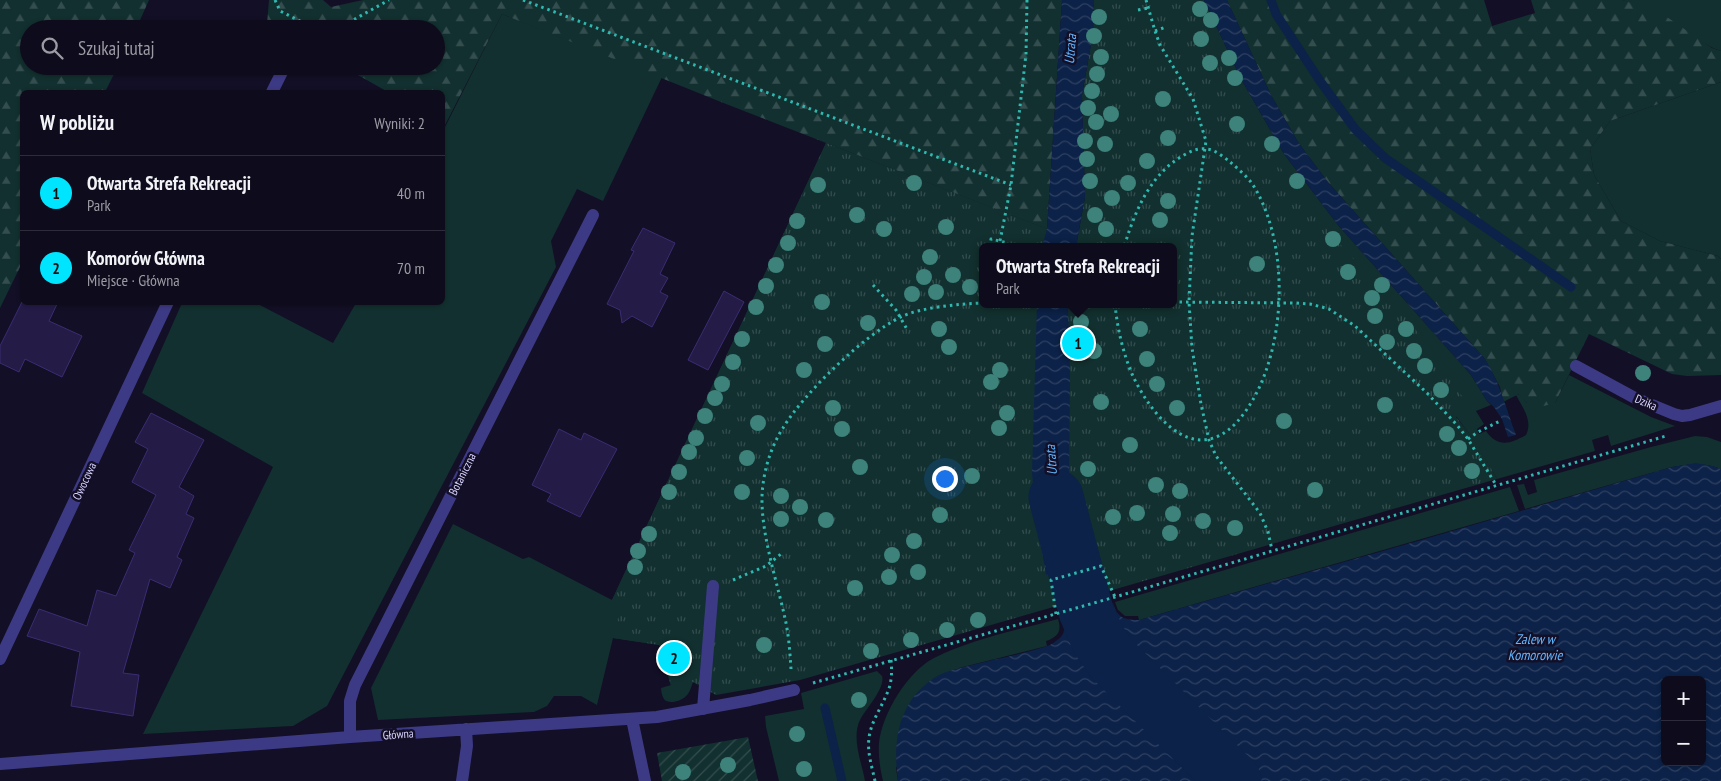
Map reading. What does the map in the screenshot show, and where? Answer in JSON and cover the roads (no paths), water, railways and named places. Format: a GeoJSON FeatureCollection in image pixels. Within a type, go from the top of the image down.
{"type":"FeatureCollection","features":[{"type":"Feature","properties":{"kind":"street"},"geometry":{"type":"LineString","coordinates":[[273,90],[280,75]]}},
{"type":"Feature","properties":{"kind":"street","name":"Botaniczna"},"geometry":{"type":"LineString","coordinates":[[350,738],[350,702],[355,685],[592,215]]}},
{"type":"Feature","properties":{"kind":"street","name":"Owocowa"},"geometry":{"type":"LineString","coordinates":[[0,659],[167,305]]}},
{"type":"Feature","properties":{"kind":"street","name":"Dzika"},"geometry":{"type":"LineString","coordinates":[[1576,366],[1635,398],[1674,414],[1690,415],[1721,406]]}},
{"type":"Feature","properties":{"kind":"street"},"geometry":{"type":"LineString","coordinates":[[703,709],[713,586]]}},
{"type":"Feature","properties":{"kind":"street","name":"Główna"},"geometry":{"type":"LineString","coordinates":[[0,764],[466,729],[657,717],[794,690]]}},
{"type":"Feature","properties":{"kind":"street"},"geometry":{"type":"LineString","coordinates":[[632,719],[645,781]]}},
{"type":"Feature","properties":{"kind":"street"},"geometry":{"type":"LineString","coordinates":[[462,781],[467,746],[466,729]]}},
{"type":"Feature","properties":{"kind":"water","name":"Utrata"},"geometry":{"type":"Polygon","coordinates":[[[1062,0],[1094,0],[1093,33],[1082,95],[1085,197],[1077,243],[1043,243],[1047,229],[1062,0]]]}},
{"type":"Feature","properties":{"kind":"water"},"geometry":{"type":"Polygon","coordinates":[[[1204,0],[1227,0],[1271,95],[1298,142],[1327,181],[1485,359],[1499,386],[1516,435],[1508,437],[1502,419],[1494,407],[1487,401],[1471,375],[1338,225],[1284,154],[1241,79],[1204,0]]]}},
{"type":"Feature","properties":{"kind":"water","name":"Utrata"},"geometry":{"type":"Polygon","coordinates":[[[1037,308],[1068,308],[1070,374],[1069,472],[1072,490],[1101,559],[1095,561],[1095,564],[1054,575],[1053,572],[1046,575],[1035,507],[1032,473],[1037,308]]]}},
{"type":"Feature","properties":{"kind":"water","name":"Zalew w Komorowie"},"geometry":{"type":"Polygon","coordinates":[[[1696,463],[1721,469],[1721,781],[898,781],[896,750],[901,721],[915,695],[926,684],[947,672],[1050,645],[1063,634],[1063,617],[1113,603],[1117,612],[1122,617],[1139,620],[1672,467],[1696,463]]]}},
{"type":"Feature","properties":{"kind":"water"},"geometry":{"type":"Polygon","coordinates":[[[1099,571],[1109,594],[1060,608],[1056,583],[1099,571]]]}},
{"type":"Feature","properties":{"kind":"waterway"},"geometry":{"type":"LineString","coordinates":[[1271,0],[1276,14],[1320,81],[1355,129],[1385,158],[1571,287]]}},
{"type":"Feature","properties":{"kind":"waterway"},"geometry":{"type":"LineString","coordinates":[[1056,497],[1086,611],[1098,639],[1112,659],[1234,781]]}},
{"type":"Feature","properties":{"kind":"waterway"},"geometry":{"type":"LineString","coordinates":[[825,708],[842,781]]}},
{"type":"Feature","properties":{"kind":"place","name":"Otwarta Strefa Rekreacji"},"geometry":{"type":"Point","coordinates":[1078,343]}},
{"type":"Feature","properties":{"kind":"place","name":"Komorów Główna"},"geometry":{"type":"Point","coordinates":[674,658]}}]}
